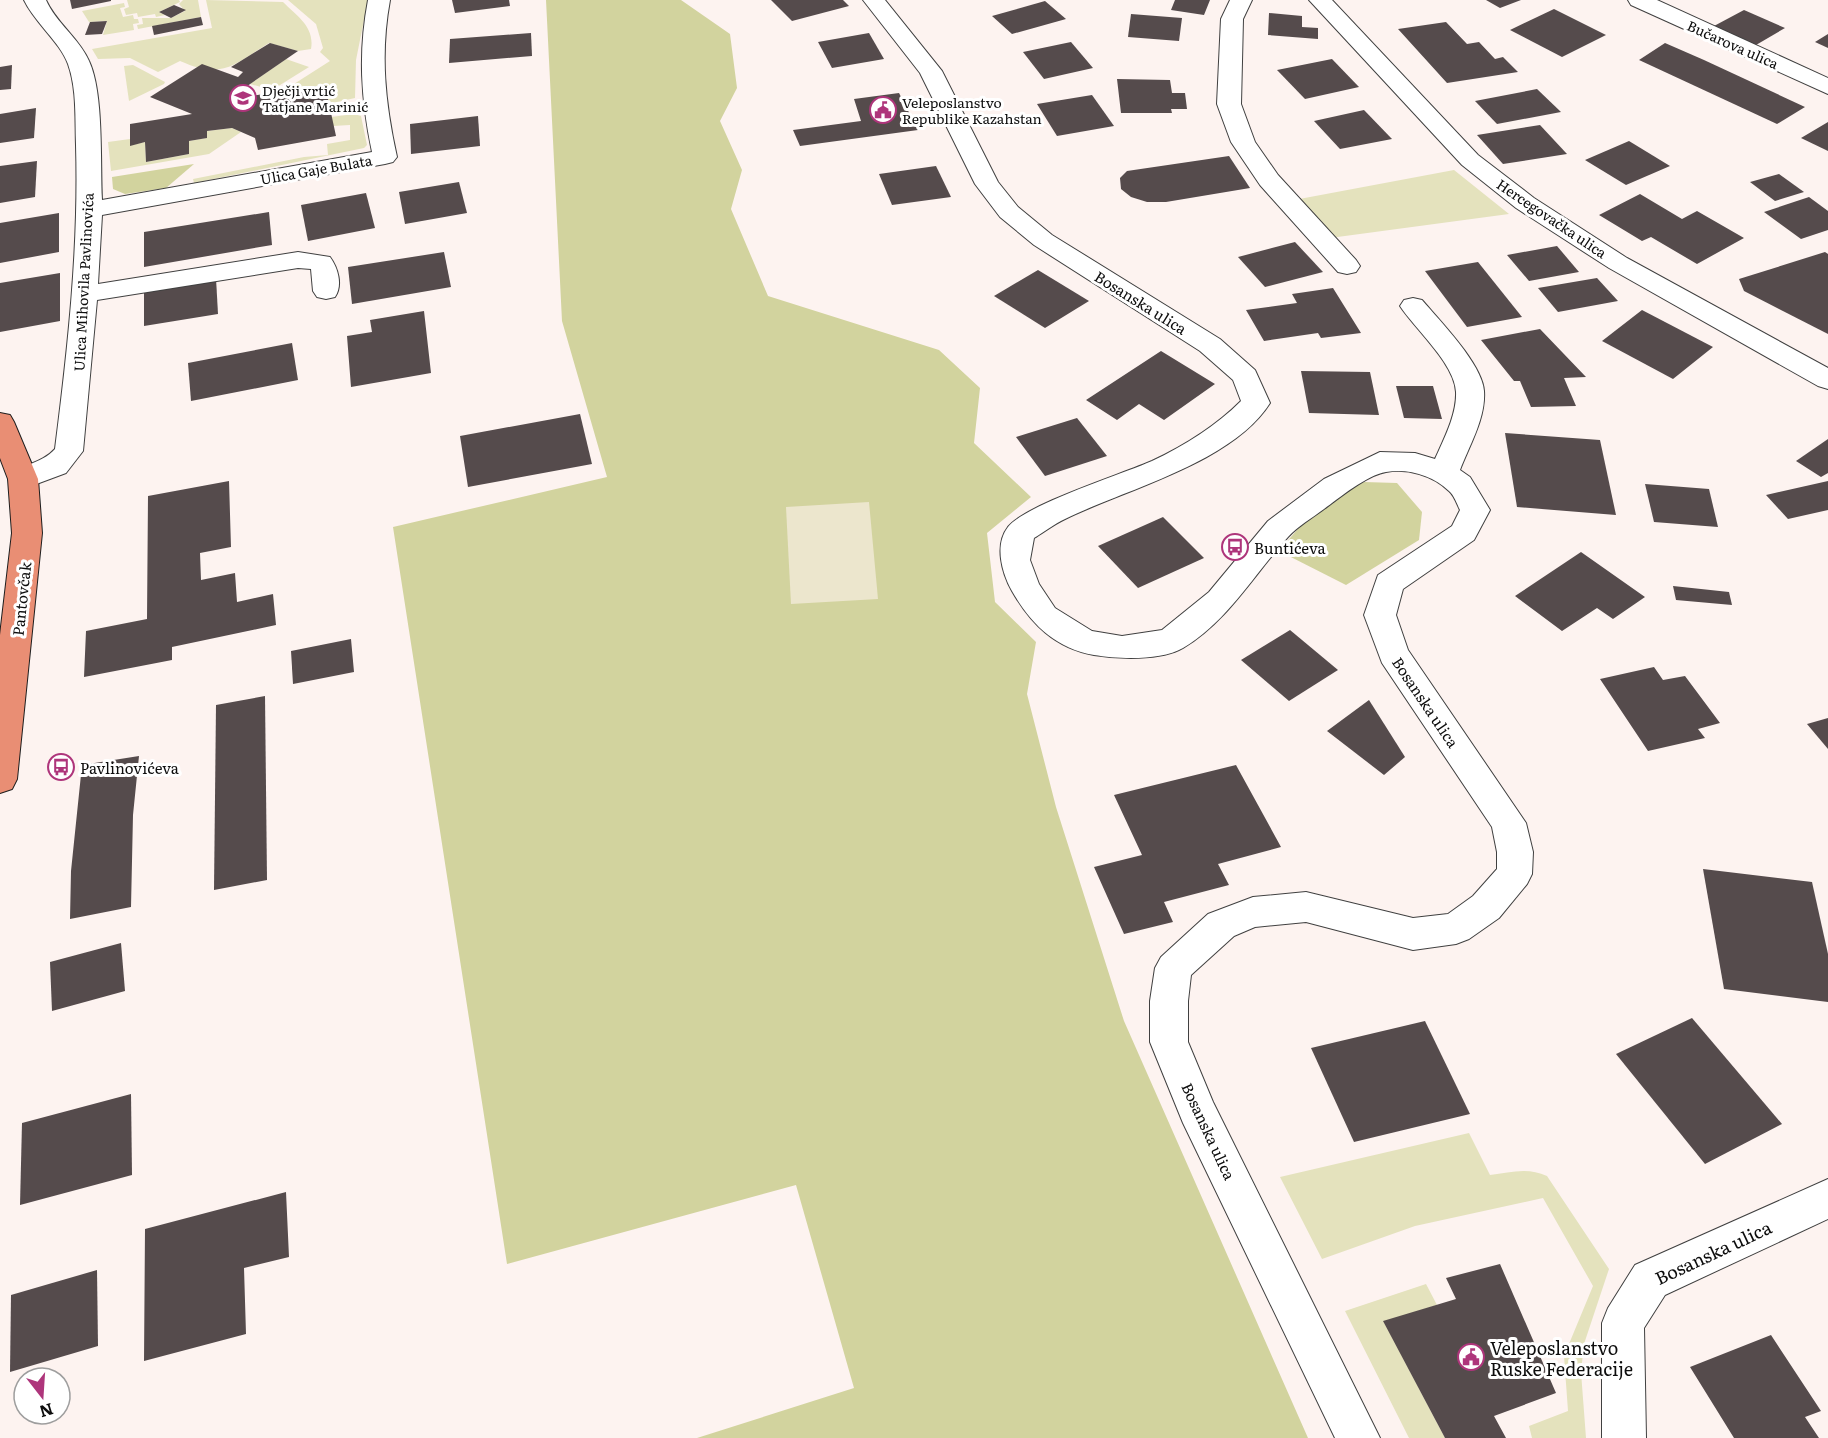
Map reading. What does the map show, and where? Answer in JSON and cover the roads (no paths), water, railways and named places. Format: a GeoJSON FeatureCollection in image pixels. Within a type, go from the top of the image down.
{"type":"FeatureCollection","features":[{"type":"Feature","properties":{"kind":"main road","name":"Pantovčak"},"geometry":{"type":"LineString","coordinates":[[0,422],[23,479],[27,533],[0,779]]}},
{"type":"Feature","properties":{"kind":"street","name":"Ulica Mihovila Pavlinovića"},"geometry":{"type":"LineString","coordinates":[[23,479],[56,466],[69,451],[80,360],[90,210],[85,84],[78,60],[41,14],[35,0]]}},
{"type":"Feature","properties":{"kind":"street","name":"Ulica Gaje Bulata"},"geometry":{"type":"LineString","coordinates":[[90,210],[385,157],[372,88],[371,38],[379,0]]}},
{"type":"Feature","properties":{"kind":"street","name":"Bosanska ulica"},"geometry":{"type":"LineString","coordinates":[[874,0],[931,71],[987,184],[1009,212],[1043,240],[1210,345],[1245,376],[1256,403],[1230,429],[1164,467],[1063,508],[1020,533],[1014,560],[1024,587],[1044,616],[1084,641],[1122,648],[1171,640],[1220,600],[1280,528],[1334,486],[1380,462],[1415,463],[1444,474],[1460,484],[1475,510],[1462,533],[1389,583],[1380,615],[1393,654],[1509,823],[1515,852],[1514,874],[1486,907],[1456,928],[1413,934],[1306,907],[1253,912],[1221,925],[1174,968],[1169,1001],[1169,1042],[1197,1110],[1358,1438]]}},
{"type":"Feature","properties":{"kind":"street"},"geometry":{"type":"LineString","coordinates":[[1241,0],[1232,19],[1229,104],[1243,142],[1269,180],[1347,266]]}},
{"type":"Feature","properties":{"kind":"street","name":"Hercegovačka ulica"},"geometry":{"type":"LineString","coordinates":[[1320,0],[1470,159],[1525,203],[1618,263],[1828,380]]}},
{"type":"Feature","properties":{"kind":"street","name":"Bučarova ulica"},"geometry":{"type":"LineString","coordinates":[[1639,0],[1828,87]]}},
{"type":"Feature","properties":{"kind":"street"},"geometry":{"type":"LineString","coordinates":[[84,294],[298,260],[321,262],[326,272],[326,291]]}},
{"type":"Feature","properties":{"kind":"street"},"geometry":{"type":"LineString","coordinates":[[1413,306],[1448,351],[1470,388],[1467,407],[1444,474]]}},
{"type":"Feature","properties":{"kind":"street","name":"Bosanska ulica"},"geometry":{"type":"LineString","coordinates":[[1624,1438],[1623,1323],[1650,1280],[1828,1199]]}},
{"type":"Feature","properties":{"kind":"place","name":"Dječji vrtić Tatjane Marinić"},"geometry":{"type":"Point","coordinates":[243,98]}},
{"type":"Feature","properties":{"kind":"place","name":"Veleposlanstvo Republike Kazahstan"},"geometry":{"type":"Point","coordinates":[883,110]}},
{"type":"Feature","properties":{"kind":"place","name":"Buntićeva"},"geometry":{"type":"Point","coordinates":[1235,547]}},
{"type":"Feature","properties":{"kind":"place","name":"Pavlinovićeva"},"geometry":{"type":"Point","coordinates":[61,767]}},
{"type":"Feature","properties":{"kind":"place","name":"Veleposlanstvo Ruske Federacije"},"geometry":{"type":"Point","coordinates":[1471,1357]}}]}
